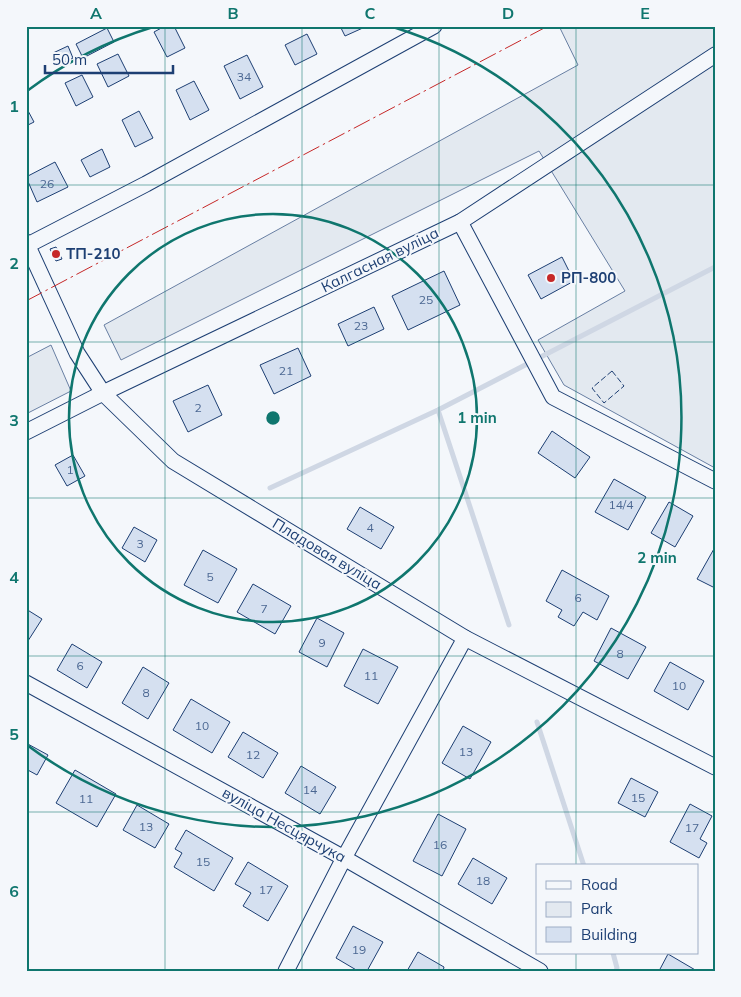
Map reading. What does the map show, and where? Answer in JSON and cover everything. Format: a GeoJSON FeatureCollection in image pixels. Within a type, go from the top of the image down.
{"type":"FeatureCollection","features":[{"type":"Feature","properties":{"kind":"street"},"geometry":{"type":"LineString","coordinates":[[27,244],[146,184],[434,26]]}},
{"type":"Feature","properties":{"kind":"street","name":"Калгасная вуліца"},"geometry":{"type":"LineString","coordinates":[[26,432],[103,393],[460,222],[715,55]]}},
{"type":"Feature","properties":{"kind":"street"},"geometry":{"type":"LineString","coordinates":[[460,222],[553,397],[715,481]]}},
{"type":"Feature","properties":{"kind":"street","name":"Пладовая вуліца"},"geometry":{"type":"LineString","coordinates":[[27,244],[77,353],[103,393],[173,461],[465,638],[715,767]]}},
{"type":"Feature","properties":{"kind":"street"},"geometry":{"type":"LineString","coordinates":[[286,971],[344,858],[465,638]]}},
{"type":"Feature","properties":{"kind":"street","name":"вуліца Несцярчука"},"geometry":{"type":"LineString","coordinates":[[26,683],[344,858],[540,971]]}},
{"type":"Feature","properties":{"kind":"green space"},"geometry":{"type":"Polygon","coordinates":[[[559,26],[715,26],[715,468],[564,385],[538,340],[625,291],[539,151],[121,360],[104,325],[578,65],[559,26]]]}},
{"type":"Feature","properties":{"kind":"green space"},"geometry":{"type":"Polygon","coordinates":[[[51,345],[71,391],[26,414],[26,358],[51,345]]]}},
{"type":"Feature","properties":{"kind":"building"},"geometry":{"type":"Polygon","coordinates":[[[165,26],[174,26],[185,48],[167,57],[154,32],[165,26]]]}},
{"type":"Feature","properties":{"kind":"building"},"geometry":{"type":"Polygon","coordinates":[[[340,26],[365,26],[365,27],[345,36],[340,26]]]}},
{"type":"Feature","properties":{"kind":"building"},"geometry":{"type":"Polygon","coordinates":[[[107,28],[114,42],[83,58],[76,44],[107,28]]]}},
{"type":"Feature","properties":{"kind":"building"},"geometry":{"type":"Polygon","coordinates":[[[307,34],[317,54],[295,65],[285,45],[307,34]]]}},
{"type":"Feature","properties":{"kind":"building"},"geometry":{"type":"Polygon","coordinates":[[[68,46],[73,58],[60,65],[53,53],[68,46]]]}},
{"type":"Feature","properties":{"kind":"building"},"geometry":{"type":"Polygon","coordinates":[[[118,54],[129,76],[108,87],[97,64],[118,54]]]}},
{"type":"Feature","properties":{"kind":"building"},"geometry":{"type":"Polygon","coordinates":[[[247,55],[263,87],[240,99],[224,66],[247,55]]]}},
{"type":"Feature","properties":{"kind":"building"},"geometry":{"type":"Polygon","coordinates":[[[82,75],[93,97],[76,106],[65,83],[82,75]]]}},
{"type":"Feature","properties":{"kind":"building"},"geometry":{"type":"Polygon","coordinates":[[[194,81],[209,110],[190,120],[176,90],[194,81]]]}},
{"type":"Feature","properties":{"kind":"building"},"geometry":{"type":"Polygon","coordinates":[[[26,107],[34,122],[26,126],[26,107]]]}},
{"type":"Feature","properties":{"kind":"building"},"geometry":{"type":"Polygon","coordinates":[[[139,111],[153,138],[135,147],[122,120],[139,111]]]}},
{"type":"Feature","properties":{"kind":"building"},"geometry":{"type":"Polygon","coordinates":[[[102,149],[110,167],[90,177],[81,160],[102,149]]]}},
{"type":"Feature","properties":{"kind":"building"},"geometry":{"type":"Polygon","coordinates":[[[55,162],[68,187],[37,202],[26,177],[55,162]]]}},
{"type":"Feature","properties":{"kind":"building","name":"ТП-210"},"geometry":{"type":"Polygon","coordinates":[[[56,247],[62,259],[56,261],[50,249],[56,247]]]}},
{"type":"Feature","properties":{"kind":"building","name":"РП-800"},"geometry":{"type":"Polygon","coordinates":[[[562,257],[574,281],[541,299],[528,275],[562,257]]]}},
{"type":"Feature","properties":{"kind":"building"},"geometry":{"type":"Polygon","coordinates":[[[444,271],[460,305],[408,330],[392,296],[444,271]]]}},
{"type":"Feature","properties":{"kind":"building"},"geometry":{"type":"Polygon","coordinates":[[[374,307],[384,329],[348,346],[338,324],[374,307]]]}},
{"type":"Feature","properties":{"kind":"building"},"geometry":{"type":"Polygon","coordinates":[[[298,348],[311,376],[274,394],[260,365],[298,348]]]}},
{"type":"Feature","properties":{"kind":"building"},"geometry":{"type":"Polygon","coordinates":[[[208,385],[222,415],[188,432],[173,401],[208,385]]]}},
{"type":"Feature","properties":{"kind":"building"},"geometry":{"type":"Polygon","coordinates":[[[552,431],[590,457],[575,478],[538,453],[552,431]]]}},
{"type":"Feature","properties":{"kind":"building"},"geometry":{"type":"Polygon","coordinates":[[[73,455],[85,476],[67,486],[55,465],[73,455]]]}},
{"type":"Feature","properties":{"kind":"building"},"geometry":{"type":"Polygon","coordinates":[[[614,479],[646,497],[628,530],[595,512],[614,479]]]}},
{"type":"Feature","properties":{"kind":"building"},"geometry":{"type":"Polygon","coordinates":[[[669,502],[693,516],[675,547],[651,533],[669,502]]]}},
{"type":"Feature","properties":{"kind":"building"},"geometry":{"type":"Polygon","coordinates":[[[360,507],[394,527],[381,549],[347,529],[360,507]]]}},
{"type":"Feature","properties":{"kind":"building"},"geometry":{"type":"Polygon","coordinates":[[[134,527],[157,540],[145,562],[122,548],[134,527]]]}},
{"type":"Feature","properties":{"kind":"building"},"geometry":{"type":"Polygon","coordinates":[[[715,547],[715,588],[697,579],[715,547]]]}},
{"type":"Feature","properties":{"kind":"building"},"geometry":{"type":"Polygon","coordinates":[[[203,550],[237,569],[218,603],[184,585],[203,550]]]}},
{"type":"Feature","properties":{"kind":"building"},"geometry":{"type":"Polygon","coordinates":[[[562,570],[609,596],[597,620],[583,612],[574,626],[558,617],[562,610],[546,601],[562,570]]]}},
{"type":"Feature","properties":{"kind":"building"},"geometry":{"type":"Polygon","coordinates":[[[253,584],[291,606],[275,634],[237,612],[253,584]]]}},
{"type":"Feature","properties":{"kind":"building"},"geometry":{"type":"Polygon","coordinates":[[[26,609],[42,619],[26,644],[26,609]]]}},
{"type":"Feature","properties":{"kind":"building"},"geometry":{"type":"Polygon","coordinates":[[[317,618],[344,633],[327,667],[299,652],[317,618]]]}},
{"type":"Feature","properties":{"kind":"building"},"geometry":{"type":"Polygon","coordinates":[[[611,628],[646,647],[628,679],[594,661],[611,628]]]}},
{"type":"Feature","properties":{"kind":"building"},"geometry":{"type":"Polygon","coordinates":[[[72,644],[102,662],[87,688],[57,670],[72,644]]]}},
{"type":"Feature","properties":{"kind":"building"},"geometry":{"type":"Polygon","coordinates":[[[363,649],[398,667],[378,704],[344,686],[363,649]]]}},
{"type":"Feature","properties":{"kind":"building"},"geometry":{"type":"Polygon","coordinates":[[[670,662],[704,681],[688,710],[654,691],[670,662]]]}},
{"type":"Feature","properties":{"kind":"building"},"geometry":{"type":"Polygon","coordinates":[[[143,667],[169,683],[148,719],[122,703],[143,667]]]}},
{"type":"Feature","properties":{"kind":"building"},"geometry":{"type":"Polygon","coordinates":[[[191,699],[230,722],[212,753],[173,730],[191,699]]]}},
{"type":"Feature","properties":{"kind":"building"},"geometry":{"type":"Polygon","coordinates":[[[463,726],[491,742],[470,779],[442,763],[463,726]]]}},
{"type":"Feature","properties":{"kind":"building"},"geometry":{"type":"Polygon","coordinates":[[[243,732],[278,753],[263,778],[228,757],[243,732]]]}},
{"type":"Feature","properties":{"kind":"building"},"geometry":{"type":"Polygon","coordinates":[[[26,743],[48,755],[37,775],[26,769],[26,743]]]}},
{"type":"Feature","properties":{"kind":"building"},"geometry":{"type":"Polygon","coordinates":[[[301,766],[336,787],[320,814],[285,793],[301,766]]]}},
{"type":"Feature","properties":{"kind":"building"},"geometry":{"type":"Polygon","coordinates":[[[75,770],[116,794],[97,827],[56,803],[75,770]]]}},
{"type":"Feature","properties":{"kind":"building"},"geometry":{"type":"Polygon","coordinates":[[[631,778],[658,792],[645,817],[618,803],[631,778]]]}},
{"type":"Feature","properties":{"kind":"building"},"geometry":{"type":"Polygon","coordinates":[[[690,804],[712,816],[700,839],[707,843],[699,858],[670,842],[690,804]]]}},
{"type":"Feature","properties":{"kind":"building"},"geometry":{"type":"Polygon","coordinates":[[[137,805],[169,824],[155,848],[123,830],[137,805]]]}},
{"type":"Feature","properties":{"kind":"building"},"geometry":{"type":"Polygon","coordinates":[[[438,814],[466,829],[442,876],[413,861],[438,814]]]}},
{"type":"Feature","properties":{"kind":"building"},"geometry":{"type":"Polygon","coordinates":[[[186,830],[233,858],[214,891],[174,867],[182,853],[175,849],[186,830]]]}},
{"type":"Feature","properties":{"kind":"building"},"geometry":{"type":"Polygon","coordinates":[[[473,858],[507,878],[492,904],[458,884],[473,858]]]}},
{"type":"Feature","properties":{"kind":"building"},"geometry":{"type":"Polygon","coordinates":[[[248,862],[288,886],[268,921],[243,906],[251,893],[235,884],[248,862]]]}},
{"type":"Feature","properties":{"kind":"building"},"geometry":{"type":"Polygon","coordinates":[[[353,926],[383,942],[367,971],[358,971],[336,958],[353,926]]]}},
{"type":"Feature","properties":{"kind":"building"},"geometry":{"type":"Polygon","coordinates":[[[418,952],[444,967],[443,971],[407,971],[418,952]]]}},
{"type":"Feature","properties":{"kind":"building"},"geometry":{"type":"Polygon","coordinates":[[[668,954],[697,971],[659,971],[668,954]]]}},
{"type":"Feature","properties":{"kind":"waterway"},"geometry":{"type":"LineString","coordinates":[[270,488],[438,410],[715,267]]}},
{"type":"Feature","properties":{"kind":"waterway"},"geometry":{"type":"LineString","coordinates":[[438,410],[509,625]]}},
{"type":"Feature","properties":{"kind":"waterway"},"geometry":{"type":"LineString","coordinates":[[537,722],[583,864]]}},
{"type":"Feature","properties":{"kind":"waterway"},"geometry":{"type":"LineString","coordinates":[[613,954],[616,971]]}},
{"type":"Feature","properties":{"kind":"fence"},"geometry":{"type":"LineString","coordinates":[[612,371],[624,386],[604,403],[592,388],[612,371]]}},
{"type":"Feature","properties":{"kind":"power"},"geometry":{"type":"LineString","coordinates":[[26,301],[548,26]]}},
{"type":"Feature","properties":{"kind":"place","name":"ТП-210"},"geometry":{"type":"Point","coordinates":[56,254]}},
{"type":"Feature","properties":{"kind":"place","name":"РП-800"},"geometry":{"type":"Point","coordinates":[551,278]}}]}
